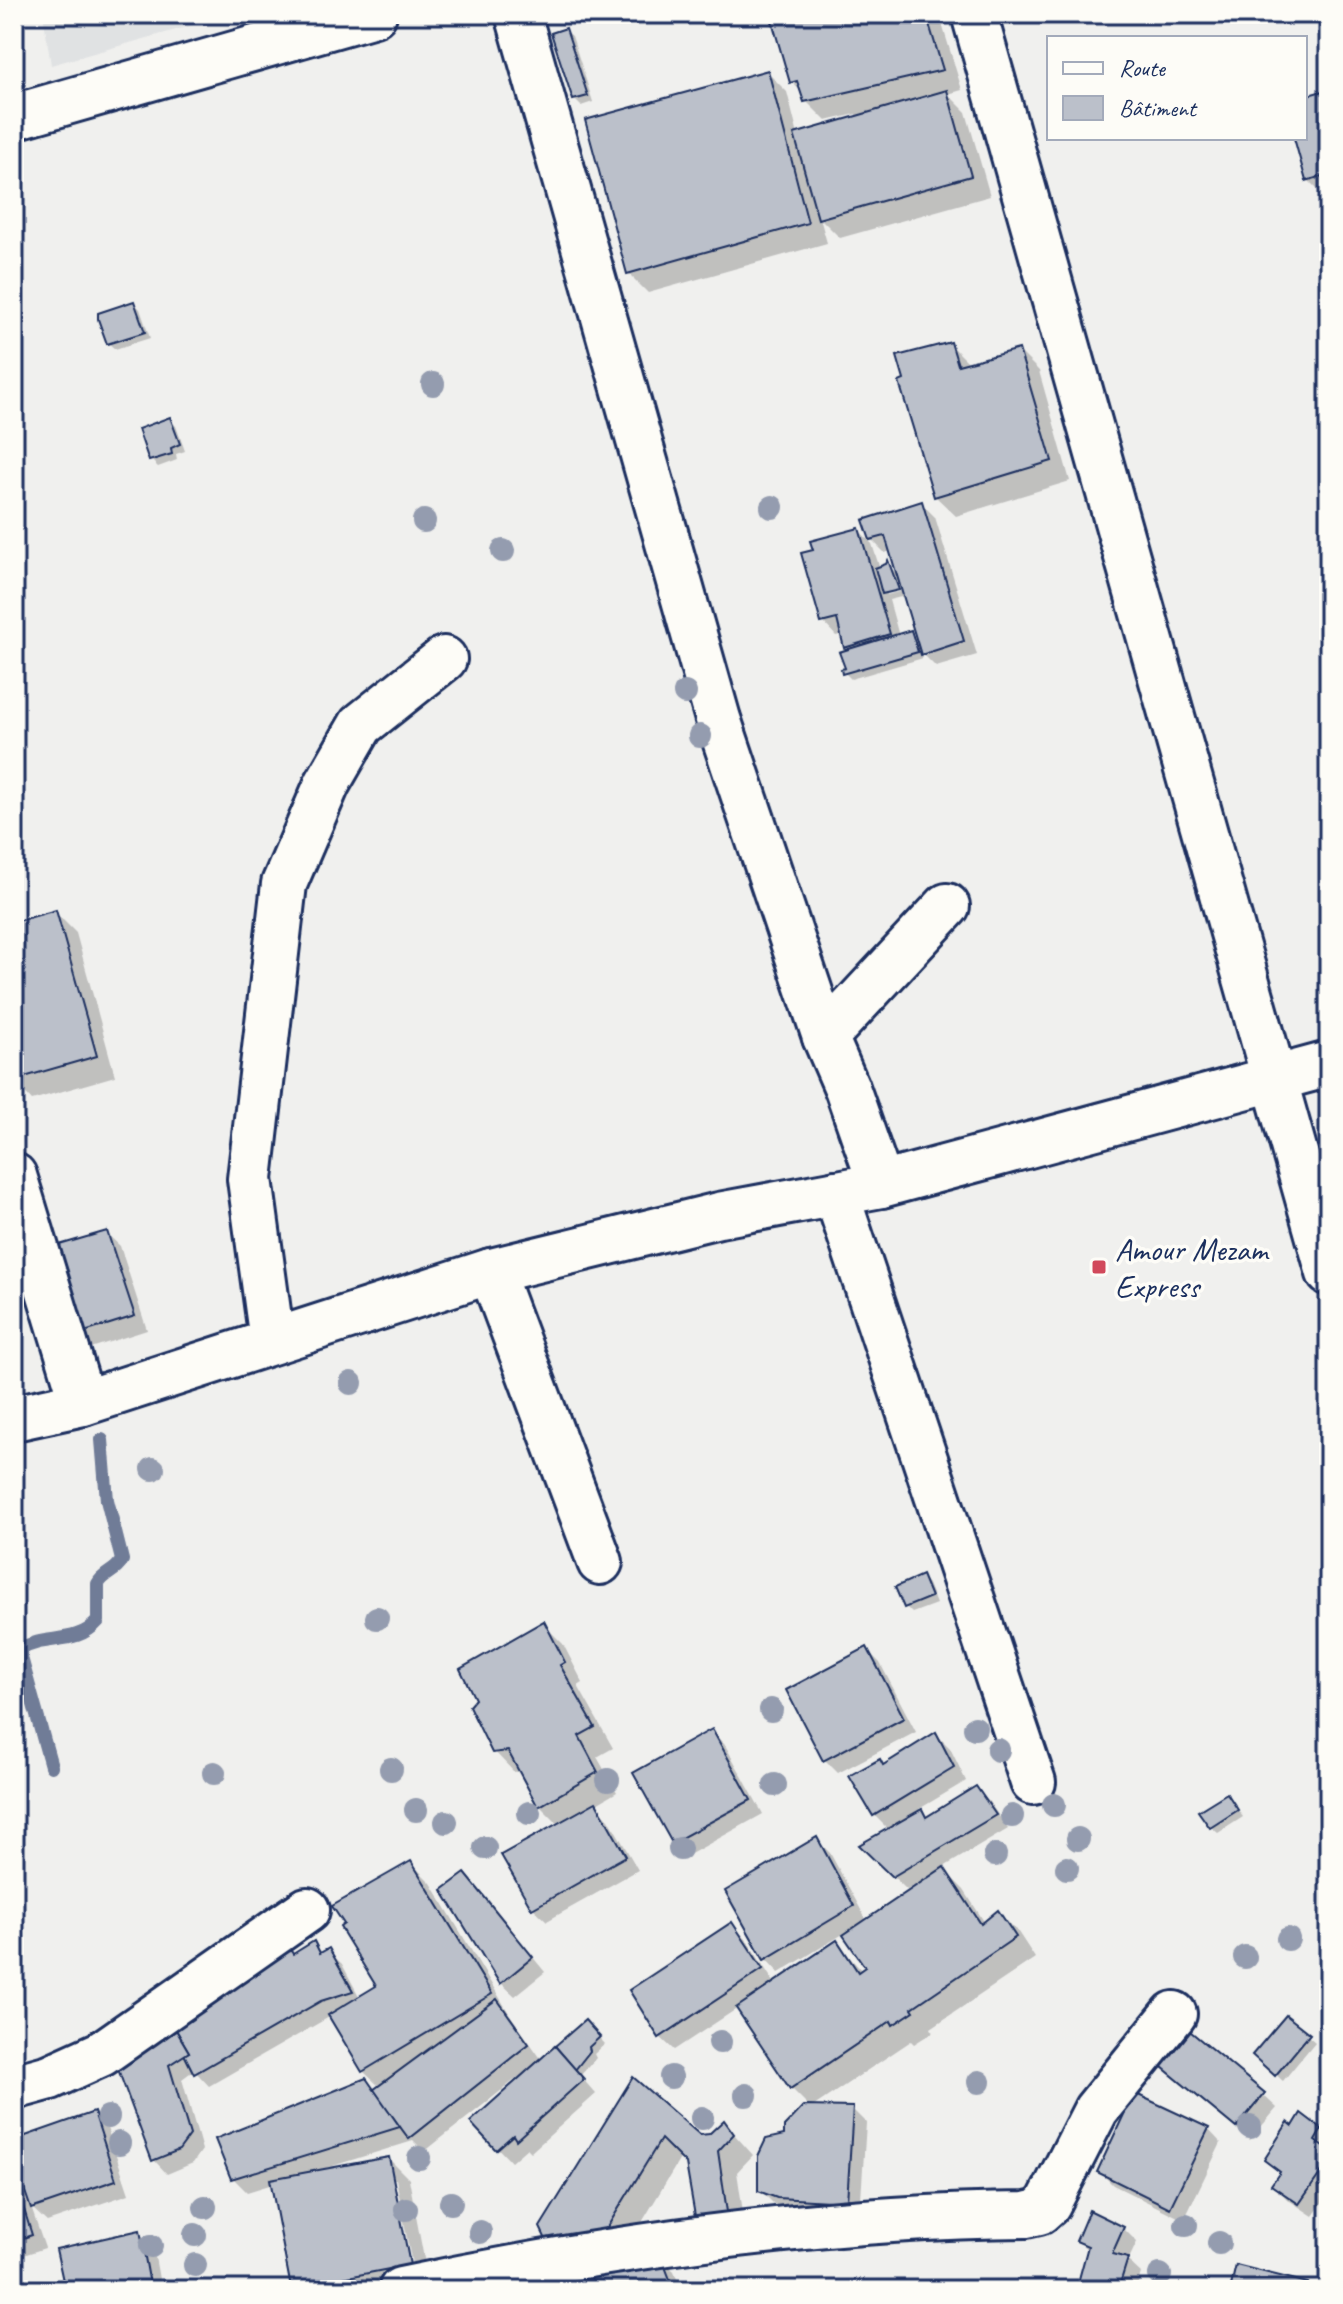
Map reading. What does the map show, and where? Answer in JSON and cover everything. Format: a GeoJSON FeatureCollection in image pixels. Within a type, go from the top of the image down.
{"type":"FeatureCollection","features":[{"type":"Feature","properties":{"kind":"street"},"geometry":{"type":"LineString","coordinates":[[14,117],[374,14]]}},
{"type":"Feature","properties":{"kind":"street"},"geometry":{"type":"LineString","coordinates":[[518,14],[718,719],[825,1037],[847,1088],[881,1185]]}},
{"type":"Feature","properties":{"kind":"street"},"geometry":{"type":"LineString","coordinates":[[974,14],[1329,1273]]}},
{"type":"Feature","properties":{"kind":"street"},"geometry":{"type":"LineString","coordinates":[[272,1341],[250,1179],[284,884],[327,784],[361,725],[444,659]]}},
{"type":"Feature","properties":{"kind":"street"},"geometry":{"type":"LineString","coordinates":[[825,1037],[947,906]]}},
{"type":"Feature","properties":{"kind":"street"},"geometry":{"type":"LineString","coordinates":[[14,1418],[83,1403],[491,1271],[719,1215],[881,1185],[1329,1064]]}},
{"type":"Feature","properties":{"kind":"street"},"geometry":{"type":"LineString","coordinates":[[14,1176],[83,1403]]}},
{"type":"Feature","properties":{"kind":"street"},"geometry":{"type":"LineString","coordinates":[[836,1193],[1033,1782]]}},
{"type":"Feature","properties":{"kind":"street"},"geometry":{"type":"LineString","coordinates":[[491,1271],[600,1562]]}},
{"type":"Feature","properties":{"kind":"street"},"geometry":{"type":"LineString","coordinates":[[14,2087],[50,2077],[101,2054],[307,1910]]}},
{"type":"Feature","properties":{"kind":"street"},"geometry":{"type":"LineString","coordinates":[[401,2290],[622,2249],[901,2218],[1026,2215],[1039,2212],[1048,2204],[1096,2110],[1174,2014]]}},
{"type":"Feature","properties":{"kind":"shaded area"},"geometry":{"type":"Polygon","coordinates":[[[43,14],[233,14],[51,65],[43,14]]]}},
{"type":"Feature","properties":{"kind":"building"},"geometry":{"type":"Polygon","coordinates":[[[770,14],[926,14],[943,70],[804,102],[797,81],[790,83],[770,14]]]}},
{"type":"Feature","properties":{"kind":"building"},"geometry":{"type":"Polygon","coordinates":[[[566,28],[588,96],[573,100],[551,33],[566,28]]]}},
{"type":"Feature","properties":{"kind":"building"},"geometry":{"type":"Polygon","coordinates":[[[768,70],[808,223],[627,274],[585,120],[768,70]]]}},
{"type":"Feature","properties":{"kind":"building"},"geometry":{"type":"Polygon","coordinates":[[[1329,89],[1329,174],[1306,181],[1295,140],[1307,140],[1307,95],[1329,89]]]}},
{"type":"Feature","properties":{"kind":"building"},"geometry":{"type":"Polygon","coordinates":[[[947,90],[971,176],[818,219],[794,134],[947,90]]]}},
{"type":"Feature","properties":{"kind":"building"},"geometry":{"type":"Polygon","coordinates":[[[134,301],[145,332],[107,344],[98,313],[134,301]]]}},
{"type":"Feature","properties":{"kind":"building"},"geometry":{"type":"Polygon","coordinates":[[[951,342],[958,365],[1019,349],[1052,461],[934,497],[899,382],[904,380],[897,356],[951,342]]]}},
{"type":"Feature","properties":{"kind":"building"},"geometry":{"type":"Polygon","coordinates":[[[170,417],[180,444],[171,448],[172,454],[149,461],[138,429],[170,417]]]}},
{"type":"Feature","properties":{"kind":"building"},"geometry":{"type":"Polygon","coordinates":[[[922,501],[964,641],[921,655],[885,536],[870,540],[863,520],[922,501]]]}},
{"type":"Feature","properties":{"kind":"building"},"geometry":{"type":"Polygon","coordinates":[[[859,528],[890,634],[844,648],[837,619],[821,623],[801,553],[813,550],[810,541],[859,528]]]}},
{"type":"Feature","properties":{"kind":"building"},"geometry":{"type":"Polygon","coordinates":[[[888,560],[899,590],[882,594],[875,568],[888,560]]]}},
{"type":"Feature","properties":{"kind":"building"},"geometry":{"type":"Polygon","coordinates":[[[911,630],[918,652],[842,674],[841,669],[845,668],[839,652],[911,630]]]}},
{"type":"Feature","properties":{"kind":"building"},"geometry":{"type":"Polygon","coordinates":[[[56,910],[97,1056],[14,1080],[14,922],[56,910]]]}},
{"type":"Feature","properties":{"kind":"building"},"geometry":{"type":"Polygon","coordinates":[[[107,1231],[135,1316],[75,1335],[49,1248],[107,1231]]]}},
{"type":"Feature","properties":{"kind":"building"},"geometry":{"type":"Polygon","coordinates":[[[922,1575],[931,1597],[904,1608],[895,1587],[922,1575]]]}},
{"type":"Feature","properties":{"kind":"building"},"geometry":{"type":"Polygon","coordinates":[[[544,1621],[565,1662],[560,1665],[595,1727],[579,1736],[598,1772],[538,1807],[508,1751],[492,1753],[469,1706],[475,1699],[460,1669],[544,1621]]]}},
{"type":"Feature","properties":{"kind":"building"},"geometry":{"type":"Polygon","coordinates":[[[867,1647],[904,1718],[823,1761],[786,1690],[867,1647]]]}},
{"type":"Feature","properties":{"kind":"building"},"geometry":{"type":"Polygon","coordinates":[[[712,1729],[751,1800],[672,1843],[633,1773],[712,1729]]]}},
{"type":"Feature","properties":{"kind":"building"},"geometry":{"type":"Polygon","coordinates":[[[936,1732],[954,1767],[873,1816],[849,1776],[880,1759],[883,1765],[936,1732]]]}},
{"type":"Feature","properties":{"kind":"building"},"geometry":{"type":"Polygon","coordinates":[[[976,1786],[996,1815],[892,1877],[859,1845],[922,1809],[926,1817],[976,1786]]]}},
{"type":"Feature","properties":{"kind":"building"},"geometry":{"type":"Polygon","coordinates":[[[1227,1793],[1238,1810],[1210,1828],[1198,1811],[1227,1793]]]}},
{"type":"Feature","properties":{"kind":"building"},"geometry":{"type":"Polygon","coordinates":[[[596,1802],[626,1856],[532,1909],[501,1855],[596,1802]]]}},
{"type":"Feature","properties":{"kind":"building"},"geometry":{"type":"Polygon","coordinates":[[[817,1837],[854,1906],[764,1960],[725,1891],[817,1837]]]}},
{"type":"Feature","properties":{"kind":"building"},"geometry":{"type":"Polygon","coordinates":[[[411,1861],[492,1994],[362,2072],[328,2015],[376,1986],[340,1927],[344,1924],[332,1906],[411,1861]]]}},
{"type":"Feature","properties":{"kind":"building"},"geometry":{"type":"Polygon","coordinates":[[[944,1867],[981,1924],[998,1910],[1016,1937],[912,2008],[914,2011],[893,2025],[891,2021],[790,2089],[736,2008],[837,1940],[858,1972],[865,1967],[843,1935],[944,1867]]]}},
{"type":"Feature","properties":{"kind":"building"},"geometry":{"type":"Polygon","coordinates":[[[465,1873],[533,1957],[500,1984],[442,1890],[465,1873]]]}},
{"type":"Feature","properties":{"kind":"building"},"geometry":{"type":"Polygon","coordinates":[[[732,1922],[763,1969],[659,2038],[629,1990],[732,1922]]]}},
{"type":"Feature","properties":{"kind":"building"},"geometry":{"type":"Polygon","coordinates":[[[314,1941],[320,1953],[329,1948],[353,1991],[321,2001],[194,2074],[184,2054],[189,2052],[172,2023],[288,1946],[293,1954],[314,1941]]]}},
{"type":"Feature","properties":{"kind":"building"},"geometry":{"type":"Polygon","coordinates":[[[497,1999],[529,2044],[409,2139],[373,2090],[497,1999]]]}},
{"type":"Feature","properties":{"kind":"building"},"geometry":{"type":"Polygon","coordinates":[[[1286,2015],[1310,2034],[1275,2076],[1252,2055],[1286,2015]]]}},
{"type":"Feature","properties":{"kind":"building"},"geometry":{"type":"Polygon","coordinates":[[[585,2020],[600,2037],[589,2047],[590,2051],[575,2070],[555,2046],[585,2020]]]}},
{"type":"Feature","properties":{"kind":"building"},"geometry":{"type":"Polygon","coordinates":[[[172,2023],[189,2052],[169,2065],[190,2135],[179,2150],[152,2161],[115,2061],[172,2023]]]}},
{"type":"Feature","properties":{"kind":"building"},"geometry":{"type":"Polygon","coordinates":[[[1185,2027],[1265,2093],[1236,2128],[1156,2062],[1185,2027]]]}},
{"type":"Feature","properties":{"kind":"building"},"geometry":{"type":"Polygon","coordinates":[[[555,2046],[584,2079],[516,2140],[513,2135],[496,2150],[470,2122],[555,2046]]]}},
{"type":"Feature","properties":{"kind":"building"},"geometry":{"type":"Polygon","coordinates":[[[633,2077],[700,2135],[709,2134],[724,2120],[734,2134],[718,2151],[727,2212],[695,2216],[686,2164],[661,2139],[603,2234],[548,2244],[540,2227],[633,2077]]]}},
{"type":"Feature","properties":{"kind":"building"},"geometry":{"type":"Polygon","coordinates":[[[366,2078],[400,2127],[231,2179],[215,2139],[366,2078]]]}},
{"type":"Feature","properties":{"kind":"building"},"geometry":{"type":"Polygon","coordinates":[[[1134,2093],[1209,2128],[1170,2208],[1097,2172],[1134,2093]]]}},
{"type":"Feature","properties":{"kind":"building"},"geometry":{"type":"Polygon","coordinates":[[[804,2106],[853,2107],[847,2202],[777,2198],[758,2191],[758,2156],[766,2139],[784,2135],[784,2127],[804,2106]]]}},
{"type":"Feature","properties":{"kind":"building"},"geometry":{"type":"Polygon","coordinates":[[[94,2112],[116,2180],[31,2209],[14,2159],[14,2140],[94,2112]]]}},
{"type":"Feature","properties":{"kind":"building"},"geometry":{"type":"Polygon","coordinates":[[[1301,2113],[1322,2129],[1315,2141],[1329,2150],[1329,2161],[1299,2204],[1271,2185],[1280,2172],[1264,2160],[1288,2122],[1293,2126],[1301,2113]]]}},
{"type":"Feature","properties":{"kind":"building"},"geometry":{"type":"Polygon","coordinates":[[[389,2157],[410,2265],[291,2288],[270,2179],[389,2157]]]}},
{"type":"Feature","properties":{"kind":"building"},"geometry":{"type":"Polygon","coordinates":[[[14,2177],[32,2235],[14,2241],[14,2177]]]}},
{"type":"Feature","properties":{"kind":"building"},"geometry":{"type":"Polygon","coordinates":[[[1089,2210],[1124,2227],[1112,2254],[1128,2258],[1118,2290],[1076,2290],[1088,2246],[1076,2241],[1089,2210]]]}},
{"type":"Feature","properties":{"kind":"building"},"geometry":{"type":"Polygon","coordinates":[[[140,2230],[151,2290],[65,2290],[56,2249],[140,2230]]]}},
{"type":"Feature","properties":{"kind":"building"},"geometry":{"type":"Polygon","coordinates":[[[661,2256],[674,2290],[596,2290],[591,2277],[661,2256]]]}},
{"type":"Feature","properties":{"kind":"building"},"geometry":{"type":"Polygon","coordinates":[[[1236,2265],[1308,2283],[1306,2290],[1230,2290],[1236,2265]]]}},
{"type":"Feature","properties":{"kind":"waterway"},"geometry":{"type":"LineString","coordinates":[[51,1766],[20,1654],[21,1649],[31,1645],[80,1634],[98,1621],[98,1584],[122,1560],[107,1500],[102,1440]]}},
{"type":"Feature","properties":{"kind":"place","name":"Amour Mezam Express"},"geometry":{"type":"Point","coordinates":[1099,1267]}}]}
